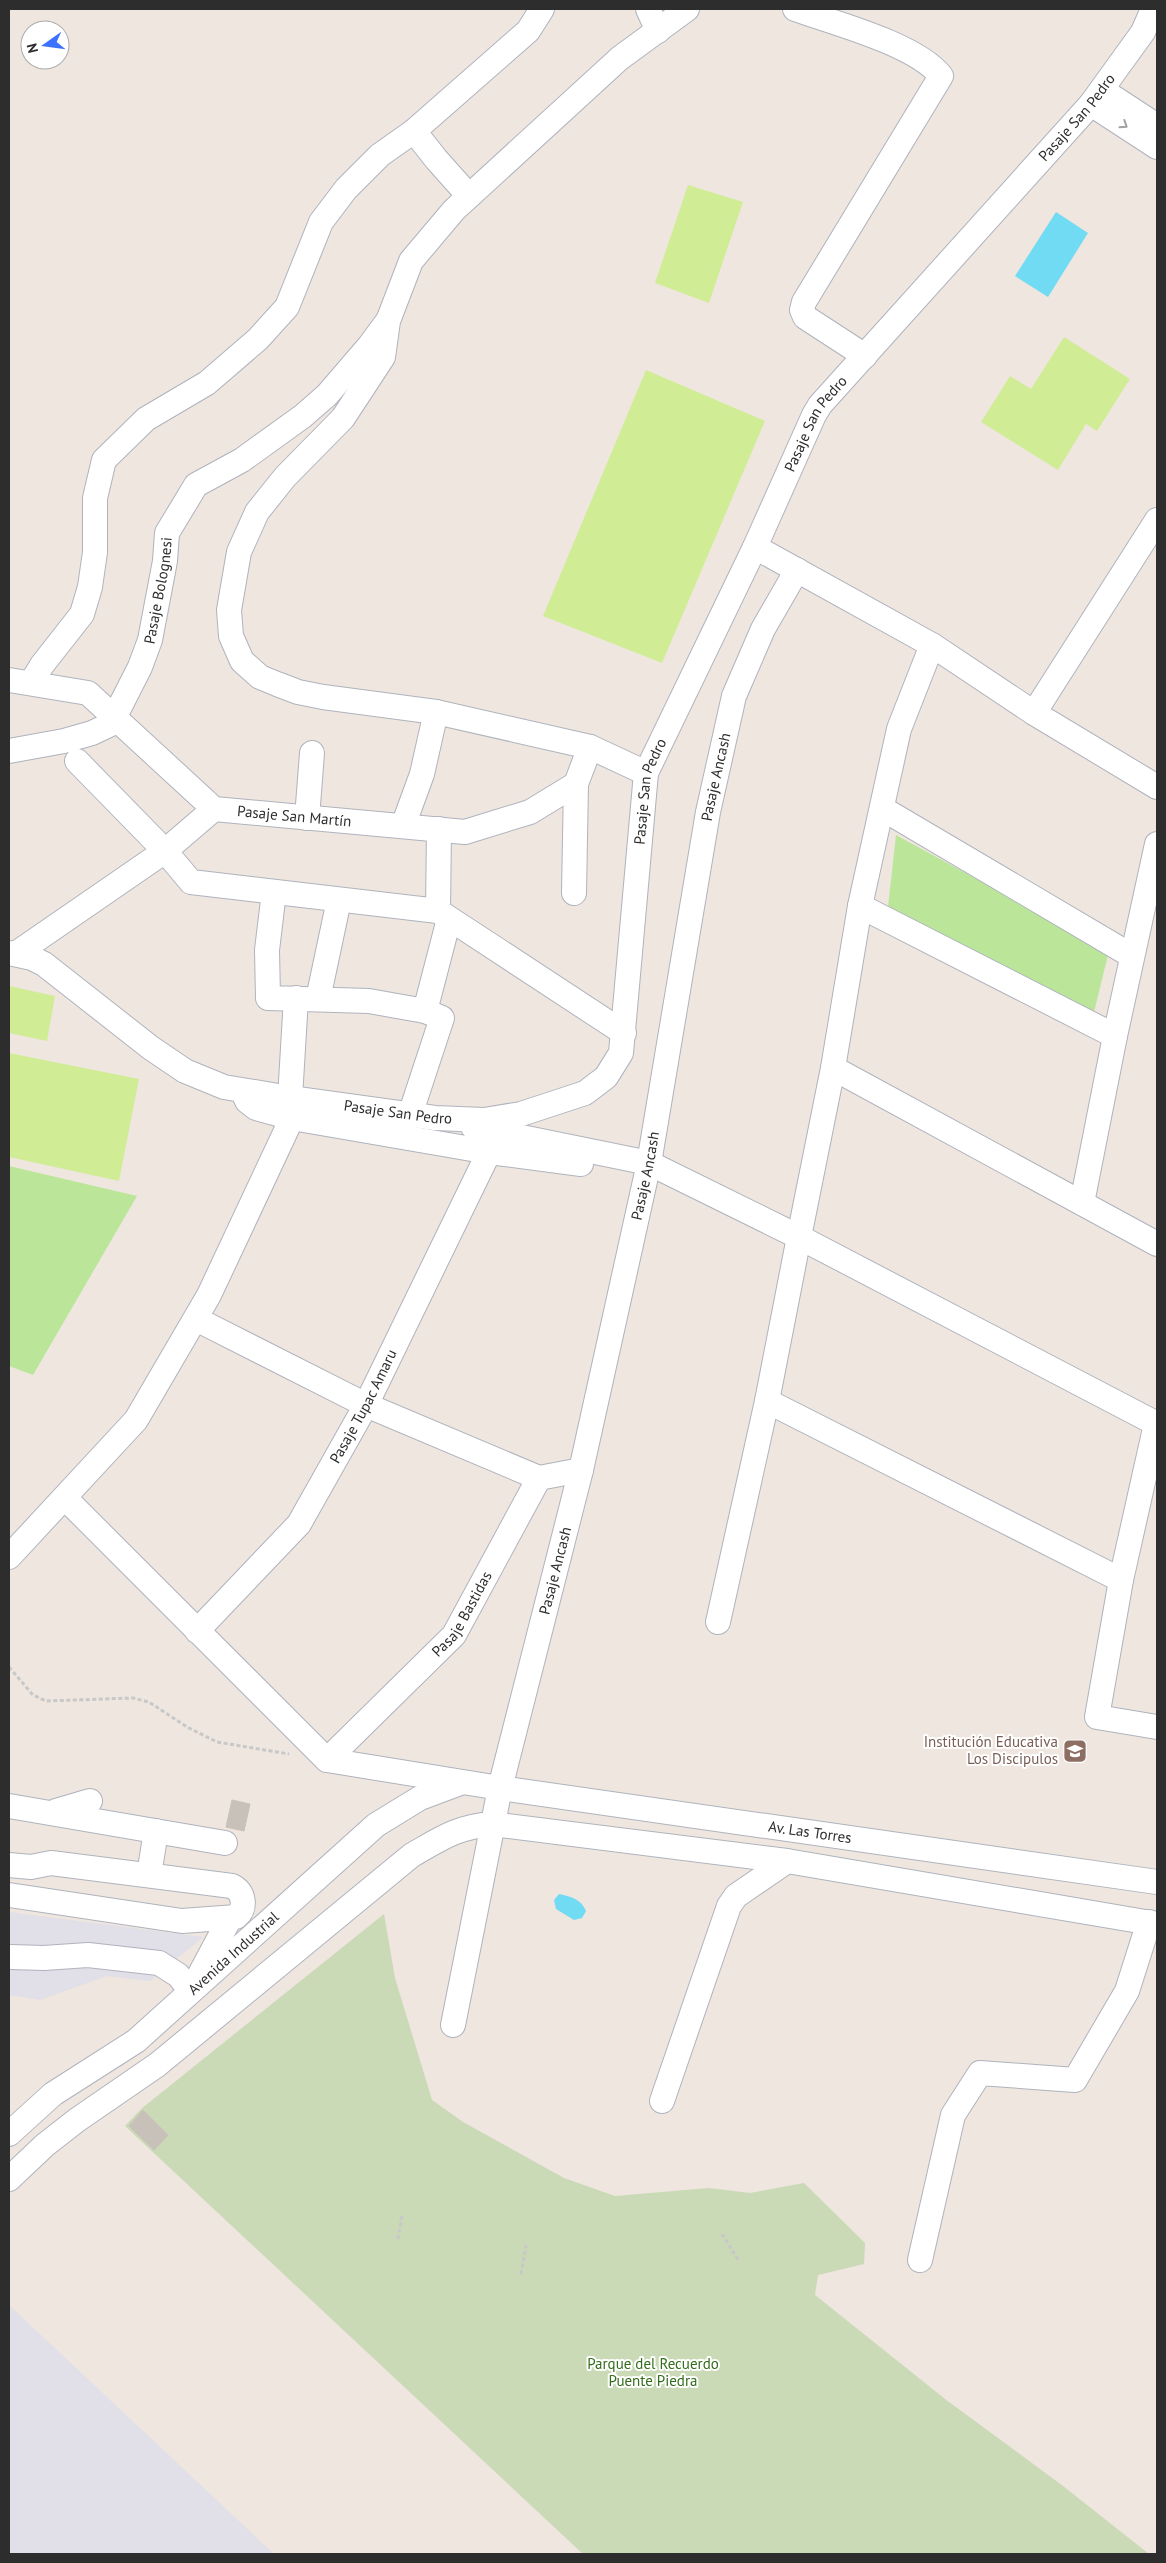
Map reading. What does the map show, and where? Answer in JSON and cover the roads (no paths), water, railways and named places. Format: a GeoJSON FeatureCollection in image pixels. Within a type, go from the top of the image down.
{"type":"FeatureCollection","features":[{"type":"Feature","properties":{"kind":"street"},"geometry":{"type":"LineString","coordinates":[[20,682],[42,665],[82,614],[90,587],[95,552],[95,498],[104,460],[146,419],[207,383],[258,339],[287,307],[321,222],[346,189],[380,154],[414,131],[528,31],[542,9]]}},
{"type":"Feature","properties":{"kind":"street"},"geometry":{"type":"LineString","coordinates":[[648,9],[658,30]]}},
{"type":"Feature","properties":{"kind":"street"},"geometry":{"type":"LineString","coordinates":[[646,773],[590,747],[436,712],[298,692],[260,677],[242,661],[231,636],[229,610],[239,552],[257,512],[285,477],[343,418],[364,388],[383,357],[388,321],[411,261],[454,210],[620,58],[687,9]]}},
{"type":"Feature","properties":{"kind":"street"},"geometry":{"type":"LineString","coordinates":[[794,9],[886,41],[932,65],[941,76],[804,302],[802,310],[805,317],[865,356]]}},
{"type":"Feature","properties":{"kind":"street","name":"Pasaje San Pedro"},"geometry":{"type":"LineString","coordinates":[[291,1108],[484,1120],[522,1114],[585,1092],[606,1077],[622,1053],[646,773],[755,547],[814,415],[1097,97],[1144,32],[1153,9]]}},
{"type":"Feature","properties":{"kind":"street"},"geometry":{"type":"LineString","coordinates":[[1097,97],[1157,126]]}},
{"type":"Feature","properties":{"kind":"street"},"geometry":{"type":"LineString","coordinates":[[1097,97],[1157,147]]}},
{"type":"Feature","properties":{"kind":"street"},"geometry":{"type":"LineString","coordinates":[[414,131],[469,196]]}},
{"type":"Feature","properties":{"kind":"street","name":"Pasaje Bolognesi"},"geometry":{"type":"LineString","coordinates":[[114,719],[140,667],[150,640],[165,561],[167,533],[196,485],[242,460],[303,416],[327,395],[388,321]]}},
{"type":"Feature","properties":{"kind":"street"},"geometry":{"type":"LineString","coordinates":[[1034,713],[1157,520]]}},
{"type":"Feature","properties":{"kind":"street"},"geometry":{"type":"LineString","coordinates":[[755,547],[932,645],[1034,713],[1157,787]]}},
{"type":"Feature","properties":{"kind":"street","name":"Pasaje Ancash"},"geometry":{"type":"LineString","coordinates":[[453,2025],[500,1788],[582,1470],[649,1163],[708,812],[734,696],[763,629],[797,570]]}},
{"type":"Feature","properties":{"kind":"street"},"geometry":{"type":"LineString","coordinates":[[718,1622],[766,1401],[833,1068],[860,906],[883,809],[899,729],[932,645]]}},
{"type":"Feature","properties":{"kind":"street"},"geometry":{"type":"LineString","coordinates":[[13,953],[165,851],[214,810],[88,693],[20,682]]}},
{"type":"Feature","properties":{"kind":"street"},"geometry":{"type":"LineString","coordinates":[[403,826],[422,774],[436,712]]}},
{"type":"Feature","properties":{"kind":"street"},"geometry":{"type":"LineString","coordinates":[[9,751],[64,741],[92,733],[111,724],[114,719]]}},
{"type":"Feature","properties":{"kind":"street"},"geometry":{"type":"LineString","coordinates":[[574,894],[576,784],[590,747]]}},
{"type":"Feature","properties":{"kind":"street"},"geometry":{"type":"LineString","coordinates":[[307,818],[312,753]]}},
{"type":"Feature","properties":{"kind":"street"},"geometry":{"type":"LineString","coordinates":[[77,761],[165,851],[191,882],[444,915],[624,1033]]}},
{"type":"Feature","properties":{"kind":"street","name":"Pasaje San Martín"},"geometry":{"type":"LineString","coordinates":[[214,810],[466,832],[530,812],[576,784]]}},
{"type":"Feature","properties":{"kind":"street"},"geometry":{"type":"LineString","coordinates":[[883,809],[1132,956]]}},
{"type":"Feature","properties":{"kind":"street"},"geometry":{"type":"LineString","coordinates":[[425,1012],[444,915],[439,829]]}},
{"type":"Feature","properties":{"kind":"street"},"geometry":{"type":"LineString","coordinates":[[1082,1203],[1115,1036],[1157,844]]}},
{"type":"Feature","properties":{"kind":"street"},"geometry":{"type":"LineString","coordinates":[[274,892],[267,950],[268,998],[370,1001],[425,1012],[442,1018],[410,1115]]}},
{"type":"Feature","properties":{"kind":"street"},"geometry":{"type":"LineString","coordinates":[[9,1557],[136,1420],[210,1295],[291,1108],[307,998],[339,900]]}},
{"type":"Feature","properties":{"kind":"street"},"geometry":{"type":"LineString","coordinates":[[860,906],[1115,1036]]}},
{"type":"Feature","properties":{"kind":"street"},"geometry":{"type":"LineString","coordinates":[[13,953],[32,958],[59,974],[170,1061],[203,1079],[224,1087],[242,1090],[247,1101],[256,1108],[291,1108],[489,1152],[610,1167],[649,1163]]}},
{"type":"Feature","properties":{"kind":"street"},"geometry":{"type":"LineString","coordinates":[[833,1068],[1157,1244]]}},
{"type":"Feature","properties":{"kind":"street"},"geometry":{"type":"LineString","coordinates":[[435,1118],[649,1163],[799,1237],[1157,1424],[1121,1580],[1097,1717],[1157,1727]]}},
{"type":"Feature","properties":{"kind":"street","name":"Pasaje Tupac Amaru"},"geometry":{"type":"LineString","coordinates":[[197,1631],[292,1534],[366,1405],[489,1152]]}},
{"type":"Feature","properties":{"kind":"street"},"geometry":{"type":"LineString","coordinates":[[196,1319],[366,1405],[539,1478],[582,1470]]}},
{"type":"Feature","properties":{"kind":"street"},"geometry":{"type":"LineString","coordinates":[[766,1401],[1121,1580]]}},
{"type":"Feature","properties":{"kind":"street","name":"Pasaje Bastidas"},"geometry":{"type":"LineString","coordinates":[[327,1760],[454,1635],[539,1478]]}},
{"type":"Feature","properties":{"kind":"street"},"geometry":{"type":"LineString","coordinates":[[65,1498],[327,1760]]}},
{"type":"Feature","properties":{"kind":"street","name":"Av. Las Torres"},"geometry":{"type":"LineString","coordinates":[[327,1760],[500,1788],[1157,1882]]}},
{"type":"Feature","properties":{"kind":"street","name":"Avenida Industrial"},"geometry":{"type":"LineString","coordinates":[[9,2134],[53,2094],[136,2041],[376,1825],[420,1798],[463,1782]]}},
{"type":"Feature","properties":{"kind":"street"},"geometry":{"type":"LineString","coordinates":[[49,1812],[90,1800]]}},
{"type":"Feature","properties":{"kind":"street"},"geometry":{"type":"LineString","coordinates":[[9,1806],[225,1843]]}},
{"type":"Feature","properties":{"kind":"street"},"geometry":{"type":"LineString","coordinates":[[9,2179],[46,2144],[77,2120],[157,2066],[412,1855],[445,1836],[469,1826],[492,1824],[786,1862],[1153,1923],[1127,1991],[1075,2080],[980,2073],[953,2115],[920,2260]]}},
{"type":"Feature","properties":{"kind":"street"},"geometry":{"type":"LineString","coordinates":[[149,1874],[156,1831]]}},
{"type":"Feature","properties":{"kind":"street"},"geometry":{"type":"LineString","coordinates":[[662,2101],[730,1906],[736,1896],[786,1862]]}},
{"type":"Feature","properties":{"kind":"street"},"geometry":{"type":"LineString","coordinates":[[40,1900],[50,1863]]}},
{"type":"Feature","properties":{"kind":"street"},"geometry":{"type":"LineString","coordinates":[[9,1865],[31,1867],[50,1863],[232,1886],[238,1889],[243,1903],[239,1914],[230,1918],[182,1921],[9,1895]]}},
{"type":"Feature","properties":{"kind":"street"},"geometry":{"type":"LineString","coordinates":[[11,1957],[44,1958],[88,1955],[159,1963],[178,1975],[190,1991],[230,1918]]}},
{"type":"Feature","properties":{"kind":"water"},"geometry":{"type":"Polygon","coordinates":[[[1056,212],[1088,233],[1048,297],[1015,276],[1056,212]]]}},
{"type":"Feature","properties":{"kind":"water"},"geometry":{"type":"Polygon","coordinates":[[[559,1894],[579,1901],[582,1904],[586,1911],[582,1918],[574,1920],[556,1909],[554,1900],[559,1894]]]}},
{"type":"Feature","properties":{"kind":"place","name":"Institución Educativa Los Discipulos"},"geometry":{"type":"Point","coordinates":[1075,1751]}},
{"type":"Feature","properties":{"kind":"park label","name":"Parque del Recuerdo Puente Piedra"},"geometry":{"type":"Point","coordinates":[653,2372]}}]}
